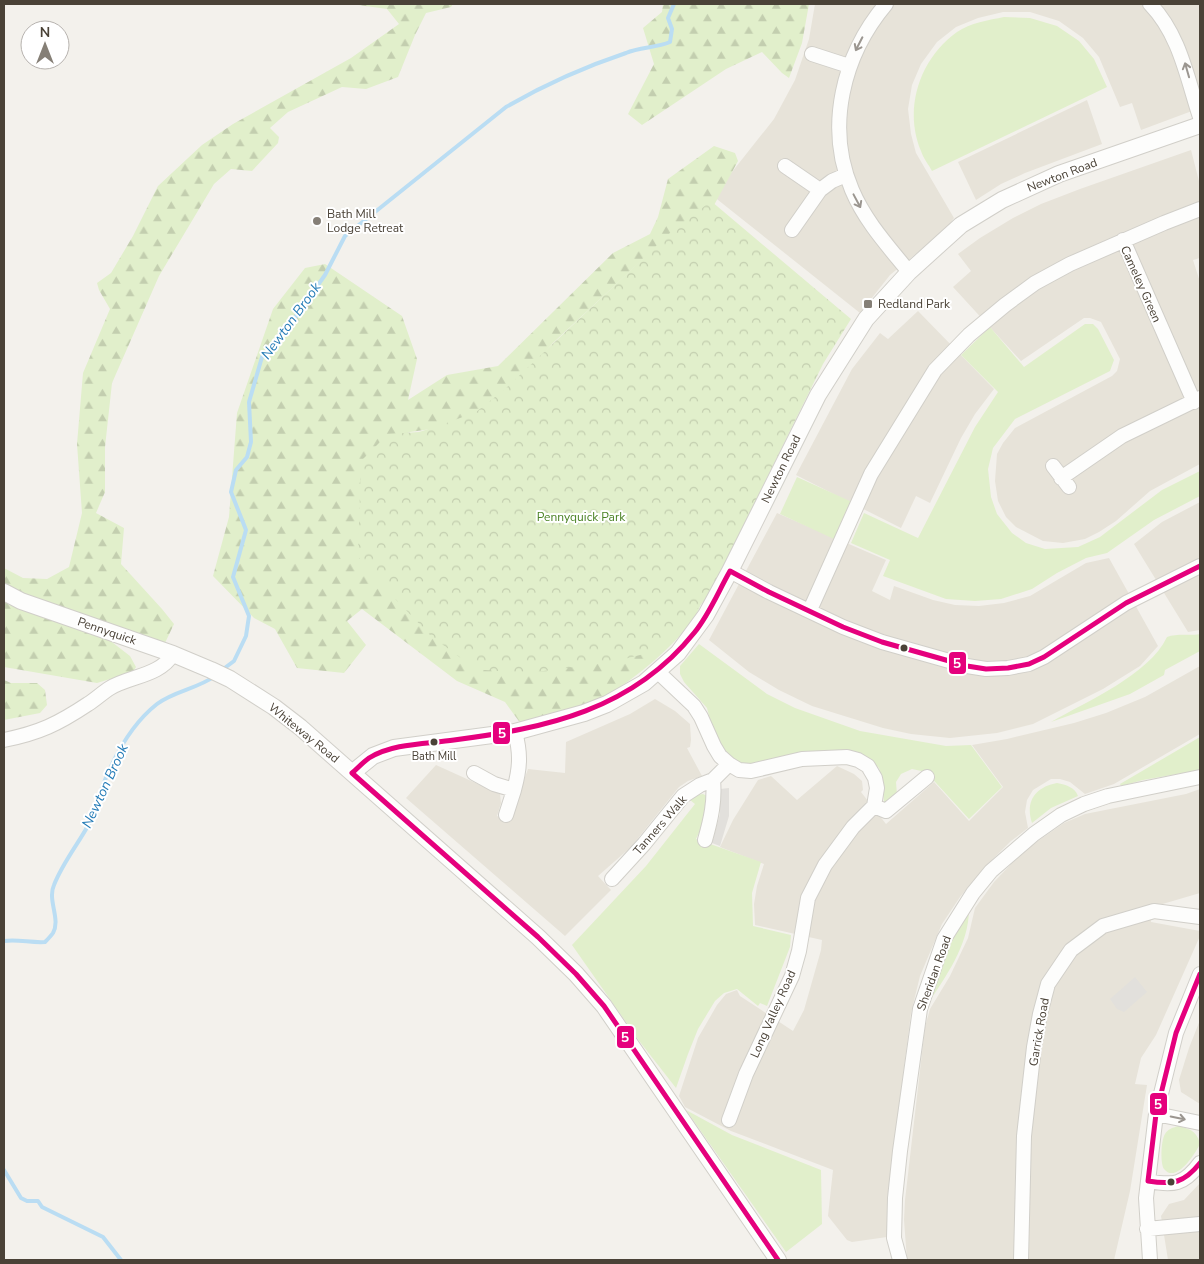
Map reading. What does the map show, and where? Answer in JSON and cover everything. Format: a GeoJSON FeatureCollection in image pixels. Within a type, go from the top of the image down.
{"type":"FeatureCollection","features":[{"type":"Feature","properties":{"kind":"street"},"geometry":{"type":"LineString","coordinates":[[886,4],[866,31],[849,66],[842,94],[840,117],[841,147],[846,176],[852,191],[868,220],[884,243],[909,272]]}},
{"type":"Feature","properties":{"kind":"street"},"geometry":{"type":"LineString","coordinates":[[1150,4],[1166,25],[1185,63],[1200,117]]}},
{"type":"Feature","properties":{"kind":"street"},"geometry":{"type":"LineString","coordinates":[[812,54],[849,66]]}},
{"type":"Feature","properties":{"kind":"street","name":"Newton Road"},"geometry":{"type":"LineString","coordinates":[[352,773],[373,756],[394,748],[514,732],[584,713],[607,704],[644,683],[678,653],[706,614],[730,571],[811,409],[838,362],[866,319],[909,272],[961,225],[1002,200],[1059,174],[1200,125]]}},
{"type":"Feature","properties":{"kind":"street"},"geometry":{"type":"LineString","coordinates":[[785,166],[820,190]]}},
{"type":"Feature","properties":{"kind":"street"},"geometry":{"type":"LineString","coordinates":[[792,230],[820,190],[832,181],[846,176]]}},
{"type":"Feature","properties":{"kind":"street"},"geometry":{"type":"LineString","coordinates":[[1123,240],[1200,209]]}},
{"type":"Feature","properties":{"kind":"street","name":"Cameley Green"},"geometry":{"type":"LineString","coordinates":[[810,610],[871,474],[935,370],[990,317],[1035,283],[1070,264],[1123,240],[1197,400],[1122,436],[1065,483],[1053,466]]}},
{"type":"Feature","properties":{"kind":"street"},"geometry":{"type":"LineString","coordinates":[[730,571],[769,592],[842,626],[882,642],[967,666],[986,669],[1008,668],[1029,664],[1044,657],[1126,603],[1200,566]]}},
{"type":"Feature","properties":{"kind":"street","name":"Pennyquick"},"geometry":{"type":"LineString","coordinates":[[4,592],[21,602],[173,654],[211,670]]}},
{"type":"Feature","properties":{"kind":"street"},"geometry":{"type":"LineString","coordinates":[[4,740],[32,734],[58,723],[111,688],[162,667],[173,654]]}},
{"type":"Feature","properties":{"kind":"street","name":"Whiteway Road"},"geometry":{"type":"LineString","coordinates":[[211,670],[259,697],[300,727],[538,936],[576,974],[604,1006],[778,1260]]}},
{"type":"Feature","properties":{"kind":"street"},"geometry":{"type":"LineString","coordinates":[[658,672],[694,706],[720,756],[740,770],[751,771],[802,759],[847,757],[858,760],[868,766],[875,778],[877,788],[874,806],[886,812],[926,777]]}},
{"type":"Feature","properties":{"kind":"street"},"geometry":{"type":"LineString","coordinates":[[506,814],[520,767],[520,756],[514,732]]}},
{"type":"Feature","properties":{"kind":"street","name":"Tanners Walk"},"geometry":{"type":"LineString","coordinates":[[612,879],[644,844],[683,796],[700,785],[714,780],[729,764]]}},
{"type":"Feature","properties":{"kind":"street"},"geometry":{"type":"LineString","coordinates":[[474,773],[494,784],[514,790]]}},
{"type":"Feature","properties":{"kind":"street","name":"Sheridan Road"},"geometry":{"type":"LineString","coordinates":[[900,1260],[894,1238],[895,1198],[920,1009],[944,940],[973,893],[992,871],[1034,834],[1061,815],[1084,804],[1108,796],[1200,776]]}},
{"type":"Feature","properties":{"kind":"street"},"geometry":{"type":"LineString","coordinates":[[705,840],[712,814],[714,780]]}},
{"type":"Feature","properties":{"kind":"street","name":"Long Valley Road"},"geometry":{"type":"LineString","coordinates":[[728,1120],[741,1071],[792,976],[799,951],[808,898],[825,865],[853,827],[874,806]]}},
{"type":"Feature","properties":{"kind":"street","name":"Garrick Road"},"geometry":{"type":"LineString","coordinates":[[1021,1260],[1024,1136],[1034,1047],[1048,984],[1071,950],[1102,926],[1154,911],[1200,917]]}},
{"type":"Feature","properties":{"kind":"street"},"geometry":{"type":"LineString","coordinates":[[1150,1260],[1147,1229],[1148,1181],[1156,1114],[1176,1033],[1200,974]]}},
{"type":"Feature","properties":{"kind":"street"},"geometry":{"type":"LineString","coordinates":[[1156,1114],[1200,1123]]}},
{"type":"Feature","properties":{"kind":"street"},"geometry":{"type":"LineString","coordinates":[[1148,1181],[1166,1184],[1180,1182],[1191,1175],[1200,1163]]}},
{"type":"Feature","properties":{"kind":"street"},"geometry":{"type":"LineString","coordinates":[[1147,1229],[1200,1224]]}},
{"type":"Feature","properties":{"kind":"shaded area"},"geometry":{"type":"Polygon","coordinates":[[[815,4],[1200,4],[1200,108],[1141,130],[1132,103],[1120,107],[1099,57],[1083,38],[1059,21],[1030,12],[1003,12],[978,18],[956,27],[937,42],[921,64],[912,85],[908,109],[911,134],[916,153],[954,218],[946,229],[890,275],[860,313],[713,196],[774,119],[795,80],[809,39],[815,4]]]}},
{"type":"Feature","properties":{"kind":"shaded area"},"geometry":{"type":"Polygon","coordinates":[[[1087,100],[1102,144],[1025,173],[1001,184],[976,200],[958,162],[1087,100]]]}},
{"type":"Feature","properties":{"kind":"shaded area"},"geometry":{"type":"Polygon","coordinates":[[[1191,150],[1200,185],[1200,258],[1193,260],[1200,282],[1200,464],[1150,491],[1116,521],[1085,539],[1063,543],[1043,541],[1016,527],[1006,517],[998,501],[995,481],[997,454],[1015,428],[1112,376],[1117,371],[1120,359],[1101,322],[1084,318],[1021,361],[953,287],[971,271],[958,254],[1013,218],[1041,204],[1191,150]]]}},
{"type":"Feature","properties":{"kind":"shaded area"},"geometry":{"type":"Polygon","coordinates":[[[918,311],[994,389],[975,414],[961,438],[930,503],[916,496],[901,528],[796,475],[852,369],[880,333],[888,339],[918,311]]]}},
{"type":"Feature","properties":{"kind":"shaded area"},"geometry":{"type":"Polygon","coordinates":[[[1200,502],[1200,630],[1188,632],[1134,544],[1162,522],[1200,502]]]}},
{"type":"Feature","properties":{"kind":"shaded area"},"geometry":{"type":"Polygon","coordinates":[[[777,513],[886,560],[872,591],[890,600],[894,586],[933,600],[955,605],[979,606],[1004,603],[1030,596],[1086,563],[1109,558],[1158,646],[1140,666],[1103,689],[1033,724],[997,733],[950,738],[911,734],[883,728],[812,706],[779,690],[749,672],[709,640],[777,513]]]}},
{"type":"Feature","properties":{"kind":"shaded area"},"geometry":{"type":"Polygon","coordinates":[[[1200,666],[1200,734],[1114,784],[1085,794],[1070,782],[1060,779],[1051,779],[1033,790],[1027,800],[1025,812],[1028,828],[1011,841],[983,869],[960,897],[942,924],[920,976],[911,1013],[887,1200],[887,1237],[852,1242],[847,1240],[828,1216],[833,1170],[731,1131],[685,1107],[679,1096],[698,1038],[717,1005],[726,994],[737,990],[740,996],[793,1031],[804,1010],[821,950],[822,940],[755,925],[754,904],[764,864],[720,847],[733,820],[758,780],[771,776],[797,800],[837,766],[854,774],[862,781],[863,790],[861,792],[886,824],[934,782],[969,821],[1003,787],[972,745],[1007,739],[1074,723],[1106,713],[1145,697],[1200,666]]]}},
{"type":"Feature","properties":{"kind":"shaded area"},"geometry":{"type":"Polygon","coordinates":[[[655,699],[675,711],[690,724],[691,740],[690,747],[687,748],[702,776],[688,781],[679,787],[631,847],[598,876],[611,890],[565,936],[406,798],[436,765],[500,794],[501,803],[497,816],[509,821],[528,769],[565,773],[566,742],[630,714],[655,699]]]}},
{"type":"Feature","properties":{"kind":"shaded area"},"geometry":{"type":"Polygon","coordinates":[[[729,788],[729,816],[720,846],[712,843],[720,814],[720,789],[729,788]]]}},
{"type":"Feature","properties":{"kind":"shaded area"},"geometry":{"type":"Polygon","coordinates":[[[1200,789],[1200,893],[1149,908],[1151,922],[1200,931],[1200,936],[1156,1035],[1141,1058],[1135,1084],[1147,1085],[1130,1191],[1114,1260],[907,1260],[904,1220],[905,1200],[925,1027],[930,1009],[950,976],[968,938],[975,908],[994,882],[1013,862],[1032,845],[1064,823],[1085,814],[1186,794],[1200,789]]]}},
{"type":"Feature","properties":{"kind":"shaded area"},"geometry":{"type":"Polygon","coordinates":[[[1135,977],[1147,992],[1124,1012],[1117,1009],[1110,999],[1135,977]]]}},
{"type":"Feature","properties":{"kind":"shaded area"},"geometry":{"type":"Polygon","coordinates":[[[1200,1020],[1200,1104],[1181,1092],[1179,1080],[1200,1020]]]}},
{"type":"Feature","properties":{"kind":"shaded area"},"geometry":{"type":"Polygon","coordinates":[[[1200,1183],[1200,1260],[1168,1260],[1161,1216],[1169,1204],[1184,1200],[1200,1183]]]}},
{"type":"Feature","properties":{"kind":"green space"},"geometry":{"type":"Polygon","coordinates":[[[351,4],[453,4],[451,7],[426,13],[398,77],[366,89],[342,87],[288,112],[270,128],[279,137],[278,143],[252,171],[231,169],[214,184],[159,276],[112,383],[105,447],[105,492],[96,513],[124,528],[121,564],[174,624],[165,643],[108,639],[130,656],[136,667],[133,672],[97,683],[4,667],[4,568],[23,578],[47,579],[69,567],[82,513],[77,444],[83,373],[110,309],[97,283],[111,273],[133,236],[158,186],[202,145],[233,124],[351,58],[399,24],[387,9],[351,4]]]}},
{"type":"Feature","properties":{"kind":"green space"},"geometry":{"type":"Polygon","coordinates":[[[663,4],[809,4],[802,43],[789,78],[762,52],[726,69],[642,125],[628,114],[654,64],[643,28],[662,12],[663,4]]]}},
{"type":"Feature","properties":{"kind":"green space"},"geometry":{"type":"Polygon","coordinates":[[[1004,17],[1030,18],[1057,26],[1079,41],[1094,59],[1107,87],[932,171],[921,151],[916,135],[914,118],[918,86],[925,70],[933,56],[957,32],[974,24],[1004,17]]]}},
{"type":"Feature","properties":{"kind":"green space"},"geometry":{"type":"Polygon","coordinates":[[[714,146],[735,153],[738,161],[713,207],[642,260],[553,343],[522,378],[478,414],[438,428],[410,432],[387,442],[701,603],[685,630],[655,660],[607,696],[576,709],[521,724],[505,702],[457,681],[362,609],[347,621],[366,645],[344,673],[297,668],[275,629],[254,618],[213,576],[229,517],[237,413],[273,309],[305,268],[325,264],[402,316],[417,359],[408,400],[447,375],[498,366],[613,253],[650,234],[658,217],[668,179],[714,146]]]}},
{"type":"Feature","properties":{"kind":"green space","name":"Pennyquick Park"},"geometry":{"type":"Polygon","coordinates":[[[711,201],[851,319],[823,364],[705,600],[656,651],[612,662],[536,672],[513,672],[484,670],[462,659],[431,636],[370,573],[358,556],[361,461],[388,434],[419,432],[476,412],[504,390],[670,233],[711,201]]]}},
{"type":"Feature","properties":{"kind":"green space"},"geometry":{"type":"Polygon","coordinates":[[[1085,324],[1093,324],[1098,329],[1114,360],[1110,371],[1015,419],[993,448],[988,469],[991,497],[997,514],[1012,533],[1026,543],[1045,549],[1078,547],[1100,537],[1162,490],[1200,471],[1200,496],[1154,520],[1107,553],[1086,558],[1032,589],[1001,599],[975,601],[946,599],[883,576],[890,560],[851,543],[864,513],[918,538],[975,427],[998,392],[961,355],[990,327],[1024,367],[1085,324]]]}},
{"type":"Feature","properties":{"kind":"green space"},"geometry":{"type":"Polygon","coordinates":[[[797,477],[852,502],[834,539],[780,514],[797,477]]]}},
{"type":"Feature","properties":{"kind":"green space"},"geometry":{"type":"Polygon","coordinates":[[[1200,634],[1200,651],[1165,670],[1164,675],[1130,694],[1051,722],[1099,696],[1132,675],[1158,651],[1167,637],[1200,634]]]}},
{"type":"Feature","properties":{"kind":"green space"},"geometry":{"type":"Polygon","coordinates":[[[699,644],[767,694],[795,708],[860,731],[946,746],[971,745],[1002,787],[969,819],[926,772],[912,769],[901,774],[896,782],[897,795],[892,800],[884,802],[879,768],[869,759],[845,752],[752,766],[733,763],[717,746],[707,708],[684,682],[680,674],[680,666],[699,644]]]}},
{"type":"Feature","properties":{"kind":"green space"},"geometry":{"type":"Polygon","coordinates":[[[4,680],[11,683],[37,683],[45,690],[47,705],[40,713],[4,720],[4,680]]]}},
{"type":"Feature","properties":{"kind":"green space"},"geometry":{"type":"Polygon","coordinates":[[[1200,737],[1200,770],[1143,780],[1121,786],[1120,784],[1200,737]]]}},
{"type":"Feature","properties":{"kind":"green space"},"geometry":{"type":"Polygon","coordinates":[[[1057,783],[1072,788],[1078,796],[1051,808],[1032,823],[1030,808],[1034,797],[1043,788],[1057,783]]]}},
{"type":"Feature","properties":{"kind":"green space"},"geometry":{"type":"Polygon","coordinates":[[[703,794],[707,796],[707,807],[703,824],[696,839],[761,862],[752,893],[753,926],[791,935],[790,947],[767,1006],[760,1003],[758,1006],[737,989],[724,993],[715,1001],[698,1029],[676,1088],[640,1042],[572,945],[646,866],[695,804],[690,800],[697,795],[703,794]]]}},
{"type":"Feature","properties":{"kind":"green space"},"geometry":{"type":"Polygon","coordinates":[[[969,909],[965,936],[955,961],[926,1007],[950,939],[969,909]]]}},
{"type":"Feature","properties":{"kind":"green space"},"geometry":{"type":"Polygon","coordinates":[[[686,1110],[732,1135],[821,1170],[822,1224],[786,1252],[686,1110]]]}},
{"type":"Feature","properties":{"kind":"green space"},"geometry":{"type":"Polygon","coordinates":[[[1178,1126],[1192,1131],[1197,1136],[1200,1144],[1185,1166],[1174,1173],[1169,1173],[1164,1169],[1162,1162],[1163,1141],[1167,1131],[1178,1126]]]}},
{"type":"Feature","properties":{"kind":"waterway","name":"Newton Brook"},"geometry":{"type":"LineString","coordinates":[[222,670],[234,661],[246,636],[249,616],[233,577],[246,530],[231,492],[236,470],[247,457],[251,442],[249,402],[262,357],[282,336],[325,275],[345,236],[506,107],[535,91],[595,64],[631,51],[670,42],[672,29],[668,18],[674,4]]}},
{"type":"Feature","properties":{"kind":"waterway","name":"Newton Brook"},"geometry":{"type":"LineString","coordinates":[[4,941],[45,942],[53,933],[56,922],[52,897],[54,885],[90,822],[105,781],[122,744],[138,723],[157,704],[215,676]]}},
{"type":"Feature","properties":{"kind":"waterway"},"geometry":{"type":"LineString","coordinates":[[4,1170],[21,1198],[27,1201],[38,1201],[42,1207],[103,1237],[121,1260]]}},
{"type":"Feature","properties":{"kind":"transit line","name":"5"},"geometry":{"type":"LineString","coordinates":[[778,1260],[604,1006],[576,974],[538,937],[352,773],[369,758],[389,749],[522,729],[586,711],[615,698],[643,681],[670,659],[694,633],[709,611],[730,571],[843,627],[882,642],[967,666],[986,669],[1008,668],[1029,664],[1044,657],[1126,603],[1200,566]]}},
{"type":"Feature","properties":{"kind":"transit line","name":"5"},"geometry":{"type":"LineString","coordinates":[[1200,974],[1176,1033],[1156,1114],[1148,1181],[1164,1183],[1183,1179],[1200,1163]]}},
{"type":"Feature","properties":{"kind":"place","name":"Bath Mill Lodge Retreat"},"geometry":{"type":"Point","coordinates":[317,221]}},
{"type":"Feature","properties":{"kind":"place","name":"Redland Park"},"geometry":{"type":"Point","coordinates":[868,304]}},
{"type":"Feature","properties":{"kind":"place","name":"Bath Mill"},"geometry":{"type":"Point","coordinates":[434,742]}}]}
